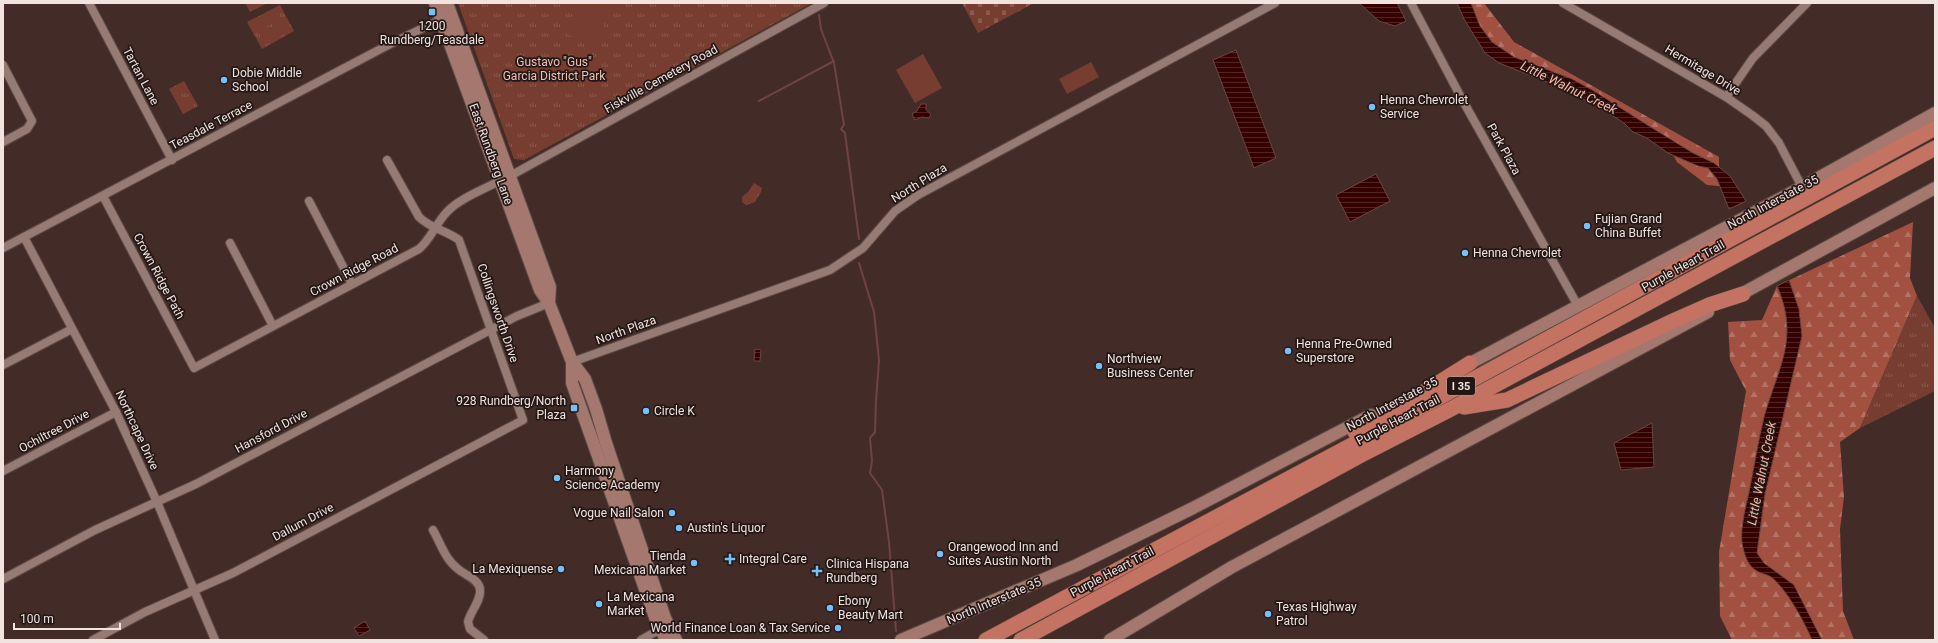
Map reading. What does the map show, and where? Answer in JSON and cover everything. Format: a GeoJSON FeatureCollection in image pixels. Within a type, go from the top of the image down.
{"type":"FeatureCollection","features":[{"type":"Feature","properties":{"kind":"highway","name":"Purple Heart Trail"},"geometry":{"type":"LineString","coordinates":[[986,640],[1389,425],[1935,128]]}},
{"type":"Feature","properties":{"kind":"highway","name":"Purple Heart Trail"},"geometry":{"type":"LineString","coordinates":[[1021,640],[1358,456],[1451,409],[1935,148]]}},
{"type":"Feature","properties":{"kind":"highway"},"geometry":{"type":"LineString","coordinates":[[1451,409],[1507,400],[1675,320],[1709,305],[1743,294]]}},
{"type":"Feature","properties":{"kind":"highway"},"geometry":{"type":"LineString","coordinates":[[1204,523],[1239,497],[1400,407],[1470,363]]}},
{"type":"Feature","properties":{"kind":"main road","name":"East Rundberg Lane"},"geometry":{"type":"LineString","coordinates":[[435,3],[447,17]]}},
{"type":"Feature","properties":{"kind":"main road","name":"East Rundberg Lane"},"geometry":{"type":"LineString","coordinates":[[447,3],[447,17],[506,179],[550,287],[549,303],[572,362],[585,379],[596,409],[665,632],[676,640]]}},
{"type":"Feature","properties":{"kind":"main road","name":"North Interstate 35"},"geometry":{"type":"LineString","coordinates":[[901,640],[1091,558],[1193,508],[1802,187],[1935,113]]}},
{"type":"Feature","properties":{"kind":"main road"},"geometry":{"type":"LineString","coordinates":[[1110,640],[1232,567],[1743,294],[1935,188]]}},
{"type":"Feature","properties":{"kind":"street","name":"Tartan Lane"},"geometry":{"type":"LineString","coordinates":[[89,3],[172,160]]}},
{"type":"Feature","properties":{"kind":"street","name":"Fiskville Cemetery Road"},"geometry":{"type":"LineString","coordinates":[[506,179],[824,3]]}},
{"type":"Feature","properties":{"kind":"street","name":"North Plaza"},"geometry":{"type":"LineString","coordinates":[[572,362],[830,270],[863,248],[895,211],[918,195],[1275,3]]}},
{"type":"Feature","properties":{"kind":"street","name":"Park Plaza"},"geometry":{"type":"LineString","coordinates":[[1411,3],[1578,306]]}},
{"type":"Feature","properties":{"kind":"street","name":"Hermitage Drive"},"geometry":{"type":"LineString","coordinates":[[1563,3],[1726,97],[1766,126],[1779,143],[1802,187]]}},
{"type":"Feature","properties":{"kind":"street"},"geometry":{"type":"LineString","coordinates":[[1726,97],[1752,58],[1807,3]]}},
{"type":"Feature","properties":{"kind":"street","name":"Teasdale Terrace"},"geometry":{"type":"LineString","coordinates":[[3,248],[392,43],[447,17]]}},
{"type":"Feature","properties":{"kind":"street"},"geometry":{"type":"LineString","coordinates":[[3,65],[32,120],[27,129],[3,142]]}},
{"type":"Feature","properties":{"kind":"street","name":"Collingsworth Drive"},"geometry":{"type":"LineString","coordinates":[[388,160],[418,217],[426,224],[435,229],[444,231],[459,240],[523,420]]}},
{"type":"Feature","properties":{"kind":"street","name":"Crown Ridge Road"},"geometry":{"type":"LineString","coordinates":[[194,368],[419,249],[425,244],[452,207],[506,179]]}},
{"type":"Feature","properties":{"kind":"street","name":"Crown Ridge Path"},"geometry":{"type":"LineString","coordinates":[[103,196],[194,368]]}},
{"type":"Feature","properties":{"kind":"street"},"geometry":{"type":"LineString","coordinates":[[309,202],[352,284]]}},
{"type":"Feature","properties":{"kind":"street","name":"Northcape Drive"},"geometry":{"type":"LineString","coordinates":[[24,237],[116,412],[157,502],[215,640]]}},
{"type":"Feature","properties":{"kind":"street"},"geometry":{"type":"LineString","coordinates":[[230,243],[273,326]]}},
{"type":"Feature","properties":{"kind":"street","name":"Hansford Drive"},"geometry":{"type":"LineString","coordinates":[[3,579],[95,530],[196,484],[491,329],[517,316],[549,303]]}},
{"type":"Feature","properties":{"kind":"street"},"geometry":{"type":"LineString","coordinates":[[3,365],[72,329]]}},
{"type":"Feature","properties":{"kind":"street","name":"Ochiltree Drive"},"geometry":{"type":"LineString","coordinates":[[3,471],[116,412]]}},
{"type":"Feature","properties":{"kind":"street","name":"Dallum Drive"},"geometry":{"type":"LineString","coordinates":[[93,640],[145,612],[233,573],[523,420]]}},
{"type":"Feature","properties":{"kind":"street"},"geometry":{"type":"LineString","coordinates":[[433,530],[443,551],[451,563],[473,579],[480,587],[479,597],[469,615],[468,622],[470,629],[484,640]]}},
{"type":"Feature","properties":{"kind":"street"},"geometry":{"type":"LineString","coordinates":[[641,640],[665,632]]}},
{"type":"Feature","properties":{"kind":"green space"},"geometry":{"type":"Polygon","coordinates":[[[245,3],[268,3],[250,12],[245,3]]]}},
{"type":"Feature","properties":{"kind":"green space","name":"Gustavo \"Gus\" Garcia District Park"},"geometry":{"type":"Polygon","coordinates":[[[458,3],[812,3],[524,160],[514,159],[458,3]]]}},
{"type":"Feature","properties":{"kind":"green space"},"geometry":{"type":"Polygon","coordinates":[[[578,3],[610,3],[599,42],[568,35],[578,3]]]}},
{"type":"Feature","properties":{"kind":"green space"},"geometry":{"type":"Polygon","coordinates":[[[962,3],[1034,3],[978,33],[962,3]]]}},
{"type":"Feature","properties":{"kind":"green space"},"geometry":{"type":"Polygon","coordinates":[[[1459,3],[1484,3],[1514,42],[1719,157],[1719,186],[1707,185],[1677,162],[1672,153],[1614,114],[1558,84],[1489,55],[1459,3]]]}},
{"type":"Feature","properties":{"kind":"green space"},"geometry":{"type":"Polygon","coordinates":[[[280,5],[294,31],[262,49],[247,22],[280,5]]]}},
{"type":"Feature","properties":{"kind":"green space"},"geometry":{"type":"Polygon","coordinates":[[[275,9],[281,19],[258,31],[253,21],[275,9]]]}},
{"type":"Feature","properties":{"kind":"green space"},"geometry":{"type":"Polygon","coordinates":[[[282,23],[287,33],[265,44],[260,34],[282,23]]]}},
{"type":"Feature","properties":{"kind":"green space"},"geometry":{"type":"Polygon","coordinates":[[[923,54],[942,88],[915,103],[896,70],[923,54]]]}},
{"type":"Feature","properties":{"kind":"green space"},"geometry":{"type":"Polygon","coordinates":[[[564,62],[582,67],[574,95],[556,90],[564,62]]]}},
{"type":"Feature","properties":{"kind":"green space"},"geometry":{"type":"Polygon","coordinates":[[[1091,62],[1099,77],[1067,94],[1059,79],[1091,62]]]}},
{"type":"Feature","properties":{"kind":"green space"},"geometry":{"type":"Polygon","coordinates":[[[184,81],[198,106],[183,114],[169,89],[184,81]]]}},
{"type":"Feature","properties":{"kind":"green space"},"geometry":{"type":"Polygon","coordinates":[[[754,183],[762,188],[761,192],[755,202],[746,205],[742,202],[742,197],[748,192],[754,183]]]}},
{"type":"Feature","properties":{"kind":"green space"},"geometry":{"type":"Polygon","coordinates":[[[1913,222],[1910,278],[1917,296],[1860,428],[1840,442],[1844,497],[1840,529],[1843,611],[1854,640],[1732,640],[1720,616],[1719,552],[1746,391],[1730,360],[1728,322],[1762,320],[1777,286],[1913,222]]]}},
{"type":"Feature","properties":{"kind":"green space"},"geometry":{"type":"Polygon","coordinates":[[[1917,296],[1935,328],[1935,391],[1860,428],[1917,296]]]}},
{"type":"Feature","properties":{"kind":"water"},"geometry":{"type":"Polygon","coordinates":[[[1359,3],[1397,3],[1406,21],[1395,26],[1379,21],[1359,3]]]}},
{"type":"Feature","properties":{"kind":"water","name":"Little Walnut Creek"},"geometry":{"type":"Polygon","coordinates":[[[1457,3],[1471,3],[1480,26],[1492,42],[1514,57],[1572,79],[1594,91],[1693,153],[1714,163],[1730,176],[1746,201],[1729,209],[1717,179],[1708,168],[1698,166],[1668,153],[1647,138],[1633,132],[1624,123],[1596,105],[1552,84],[1499,63],[1485,53],[1464,19],[1457,3]]]}},
{"type":"Feature","properties":{"kind":"water"},"geometry":{"type":"Polygon","coordinates":[[[1236,50],[1276,158],[1254,168],[1213,60],[1236,50]]]}},
{"type":"Feature","properties":{"kind":"water"},"geometry":{"type":"Polygon","coordinates":[[[921,104],[926,104],[926,110],[931,114],[929,118],[922,117],[915,120],[912,114],[917,111],[921,104]]]}},
{"type":"Feature","properties":{"kind":"water"},"geometry":{"type":"Polygon","coordinates":[[[1376,174],[1390,201],[1350,222],[1336,195],[1376,174]]]}},
{"type":"Feature","properties":{"kind":"water","name":"Little Walnut Creek"},"geometry":{"type":"Polygon","coordinates":[[[1789,280],[1799,309],[1802,336],[1765,494],[1757,553],[1764,563],[1794,585],[1822,640],[1812,640],[1794,606],[1777,582],[1769,576],[1754,569],[1748,563],[1742,543],[1744,517],[1762,426],[1780,368],[1787,338],[1787,322],[1784,305],[1777,286],[1789,280]]]}},
{"type":"Feature","properties":{"kind":"water"},"geometry":{"type":"Polygon","coordinates":[[[755,349],[761,350],[760,361],[754,361],[755,349]]]}},
{"type":"Feature","properties":{"kind":"water"},"geometry":{"type":"Polygon","coordinates":[[[1652,423],[1654,467],[1621,470],[1614,443],[1652,423]]]}},
{"type":"Feature","properties":{"kind":"water"},"geometry":{"type":"Polygon","coordinates":[[[365,621],[370,630],[359,636],[354,628],[365,621]]]}},
{"type":"Feature","properties":{"kind":"waterway"},"geometry":{"type":"LineString","coordinates":[[819,15],[821,29],[834,63],[844,125],[841,129],[845,133],[859,239]]}},
{"type":"Feature","properties":{"kind":"waterway"},"geometry":{"type":"LineString","coordinates":[[759,101],[834,61]]}},
{"type":"Feature","properties":{"kind":"waterway"},"geometry":{"type":"LineString","coordinates":[[859,263],[874,312],[879,360],[875,432],[870,438],[872,461],[870,473],[882,490],[889,542],[896,631]]}},
{"type":"Feature","properties":{"kind":"place","name":"1200 Rundberg/Teasdale"},"geometry":{"type":"Point","coordinates":[432,12]}},
{"type":"Feature","properties":{"kind":"place","name":"Dobie Middle School"},"geometry":{"type":"Point","coordinates":[224,80]}},
{"type":"Feature","properties":{"kind":"place","name":"Henna Chevrolet Service"},"geometry":{"type":"Point","coordinates":[1372,107]}},
{"type":"Feature","properties":{"kind":"place","name":"Fujian Grand China Buffet"},"geometry":{"type":"Point","coordinates":[1587,226]}},
{"type":"Feature","properties":{"kind":"place","name":"Henna Chevrolet"},"geometry":{"type":"Point","coordinates":[1465,253]}},
{"type":"Feature","properties":{"kind":"place","name":"Henna Pre-Owned Superstore"},"geometry":{"type":"Point","coordinates":[1288,351]}},
{"type":"Feature","properties":{"kind":"place","name":"Northview Business Center"},"geometry":{"type":"Point","coordinates":[1099,366]}},
{"type":"Feature","properties":{"kind":"place","name":"928 Rundberg/North Plaza"},"geometry":{"type":"Point","coordinates":[574,408]}},
{"type":"Feature","properties":{"kind":"place","name":"Circle K"},"geometry":{"type":"Point","coordinates":[646,411]}},
{"type":"Feature","properties":{"kind":"place","name":"Harmony Science Academy"},"geometry":{"type":"Point","coordinates":[557,478]}},
{"type":"Feature","properties":{"kind":"place","name":"Vogue Nail Salon"},"geometry":{"type":"Point","coordinates":[672,513]}},
{"type":"Feature","properties":{"kind":"place","name":"Austin's Liquor"},"geometry":{"type":"Point","coordinates":[679,528]}},
{"type":"Feature","properties":{"kind":"place","name":"Orangewood Inn and Suites Austin North"},"geometry":{"type":"Point","coordinates":[940,554]}},
{"type":"Feature","properties":{"kind":"place","name":"Integral Care"},"geometry":{"type":"Point","coordinates":[730,559]}},
{"type":"Feature","properties":{"kind":"place","name":"Tienda Mexicana Market"},"geometry":{"type":"Point","coordinates":[694,563]}},
{"type":"Feature","properties":{"kind":"place","name":"La Mexiquense"},"geometry":{"type":"Point","coordinates":[561,569]}},
{"type":"Feature","properties":{"kind":"place","name":"Clinica Hispana Rundberg"},"geometry":{"type":"Point","coordinates":[817,571]}},
{"type":"Feature","properties":{"kind":"place","name":"La Mexicana Market"},"geometry":{"type":"Point","coordinates":[599,604]}},
{"type":"Feature","properties":{"kind":"place","name":"Ebony Beauty Mart"},"geometry":{"type":"Point","coordinates":[830,608]}},
{"type":"Feature","properties":{"kind":"place","name":"Texas Highway Patrol"},"geometry":{"type":"Point","coordinates":[1268,614]}},
{"type":"Feature","properties":{"kind":"place","name":"World Finance Loan & Tax Service"},"geometry":{"type":"Point","coordinates":[838,628]}}]}
